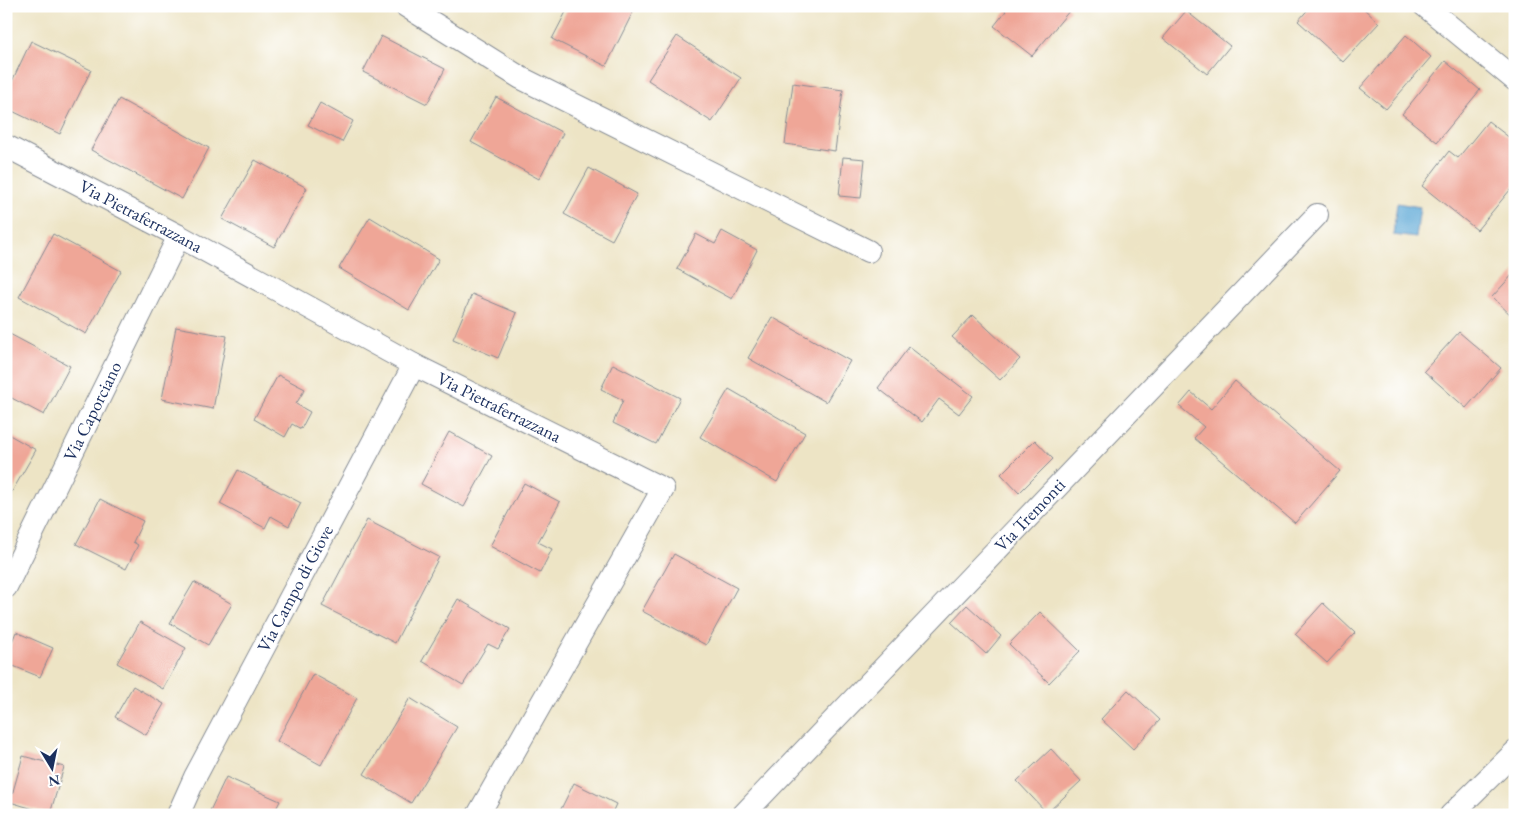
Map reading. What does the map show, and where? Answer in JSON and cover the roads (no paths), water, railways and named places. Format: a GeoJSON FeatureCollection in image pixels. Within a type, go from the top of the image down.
{"type":"FeatureCollection","features":[{"type":"Feature","properties":{"kind":"street"},"geometry":{"type":"LineString","coordinates":[[406,6],[521,78],[868,251]]}},
{"type":"Feature","properties":{"kind":"street"},"geometry":{"type":"LineString","coordinates":[[1425,6],[1515,80]]}},
{"type":"Feature","properties":{"kind":"street","name":"Via Pietraferrazzana"},"geometry":{"type":"LineString","coordinates":[[6,146],[179,236],[414,364],[663,490],[476,812]]}},
{"type":"Feature","properties":{"kind":"street","name":"Via Tremonti"},"geometry":{"type":"LineString","coordinates":[[743,815],[1317,215]]}},
{"type":"Feature","properties":{"kind":"street","name":"Via Caporciano"},"geometry":{"type":"LineString","coordinates":[[6,587],[179,236]]}},
{"type":"Feature","properties":{"kind":"street","name":"Via Campo di Giove"},"geometry":{"type":"LineString","coordinates":[[178,815],[195,777],[414,364]]}},
{"type":"Feature","properties":{"kind":"street"},"geometry":{"type":"LineString","coordinates":[[1451,815],[1515,752]]}},
{"type":"Feature","properties":{"kind":"water"},"geometry":{"type":"Polygon","coordinates":[[[1397,203],[1420,207],[1416,238],[1393,235],[1397,203]]]}}]}
